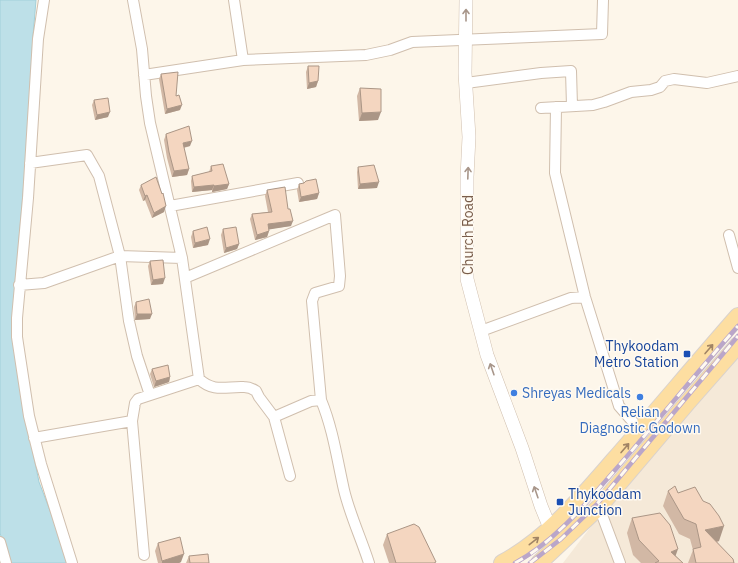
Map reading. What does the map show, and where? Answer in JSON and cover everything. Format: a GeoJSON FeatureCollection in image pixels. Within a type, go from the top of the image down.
{"type":"FeatureCollection","features":[{"type":"Feature","properties":{"kind":"main road"},"geometry":{"type":"LineString","coordinates":[[502,563],[550,528],[583,496],[738,316]]}},
{"type":"Feature","properties":{"kind":"main road"},"geometry":{"type":"LineString","coordinates":[[539,563],[599,507],[738,345]]}},
{"type":"Feature","properties":{"kind":"street"},"geometry":{"type":"LineString","coordinates":[[44,0],[38,39],[30,163],[19,285],[17,337],[29,416],[34,438],[72,563]]}},
{"type":"Feature","properties":{"kind":"street"},"geometry":{"type":"LineString","coordinates":[[133,0],[142,49],[150,123],[182,258],[199,379],[206,385],[226,389],[246,387],[256,391],[274,417],[290,476]]}},
{"type":"Feature","properties":{"kind":"street"},"geometry":{"type":"LineString","coordinates":[[234,0],[243,60]]}},
{"type":"Feature","properties":{"kind":"street","name":"Church Road"},"geometry":{"type":"LineString","coordinates":[[466,0],[466,83],[469,137],[467,177],[467,279],[487,354],[550,528]]}},
{"type":"Feature","properties":{"kind":"street"},"geometry":{"type":"LineString","coordinates":[[144,75],[243,60],[366,55],[390,50],[412,42],[602,34],[603,0]]}},
{"type":"Feature","properties":{"kind":"street"},"geometry":{"type":"LineString","coordinates":[[466,83],[541,72],[571,71],[572,106]]}},
{"type":"Feature","properties":{"kind":"street"},"geometry":{"type":"LineString","coordinates":[[541,108],[593,105],[631,92],[651,90],[674,79],[707,83],[738,76]]}},
{"type":"Feature","properties":{"kind":"street"},"geometry":{"type":"LineString","coordinates":[[556,107],[555,173],[585,297],[619,406],[640,430]]}},
{"type":"Feature","properties":{"kind":"street"},"geometry":{"type":"LineString","coordinates":[[30,163],[87,155],[99,176],[120,256],[129,322],[137,356],[150,395]]}},
{"type":"Feature","properties":{"kind":"street"},"geometry":{"type":"LineString","coordinates":[[170,206],[298,183]]}},
{"type":"Feature","properties":{"kind":"street"},"geometry":{"type":"LineString","coordinates":[[185,278],[335,215],[340,276],[339,286],[314,293],[312,301],[321,400],[328,419],[351,515],[369,563]]}},
{"type":"Feature","properties":{"kind":"street"},"geometry":{"type":"LineString","coordinates":[[729,235],[738,268]]}},
{"type":"Feature","properties":{"kind":"street"},"geometry":{"type":"LineString","coordinates":[[19,285],[44,283],[120,256],[182,258]]}},
{"type":"Feature","properties":{"kind":"street"},"geometry":{"type":"LineString","coordinates":[[481,331],[571,298],[585,297]]}},
{"type":"Feature","properties":{"kind":"street"},"geometry":{"type":"LineString","coordinates":[[144,555],[132,421],[135,403],[138,399],[199,379]]}},
{"type":"Feature","properties":{"kind":"street"},"geometry":{"type":"LineString","coordinates":[[274,417],[311,401],[321,400]]}},
{"type":"Feature","properties":{"kind":"street"},"geometry":{"type":"LineString","coordinates":[[34,438],[132,421]]}},
{"type":"Feature","properties":{"kind":"street"},"geometry":{"type":"LineString","coordinates":[[599,507],[620,563]]}},
{"type":"Feature","properties":{"kind":"street"},"geometry":{"type":"LineString","coordinates":[[0,545],[6,561]]}},
{"type":"Feature","properties":{"kind":"shaded area"},"geometry":{"type":"Polygon","coordinates":[[[738,343],[738,563],[563,563],[606,507],[738,343]]]}},
{"type":"Feature","properties":{"kind":"water"},"geometry":{"type":"Polygon","coordinates":[[[0,0],[36,0],[26,159],[18,251],[25,413],[39,482],[70,563],[9,563],[0,533],[0,0]]]}},
{"type":"Feature","properties":{"kind":"building"},"geometry":{"type":"Polygon","coordinates":[[[308,66],[319,66],[318,81],[309,83],[308,66]]]}},
{"type":"Feature","properties":{"kind":"building"},"geometry":{"type":"Polygon","coordinates":[[[178,72],[176,96],[179,95],[182,105],[167,109],[161,74],[178,72]]]}},
{"type":"Feature","properties":{"kind":"building"},"geometry":{"type":"Polygon","coordinates":[[[360,88],[381,89],[381,112],[362,113],[360,88]]]}},
{"type":"Feature","properties":{"kind":"building"},"geometry":{"type":"Polygon","coordinates":[[[108,98],[110,112],[97,115],[94,100],[108,98]]]}},
{"type":"Feature","properties":{"kind":"building"},"geometry":{"type":"Polygon","coordinates":[[[189,126],[192,141],[183,143],[189,169],[174,171],[166,134],[189,126]]]}},
{"type":"Feature","properties":{"kind":"building"},"geometry":{"type":"Polygon","coordinates":[[[223,164],[229,184],[194,187],[192,176],[212,171],[211,166],[223,164]]]}},
{"type":"Feature","properties":{"kind":"building"},"geometry":{"type":"Polygon","coordinates":[[[374,165],[379,182],[360,184],[358,167],[374,165]]]}},
{"type":"Feature","properties":{"kind":"building"},"geometry":{"type":"Polygon","coordinates":[[[156,177],[162,194],[163,193],[166,206],[154,213],[147,195],[145,196],[141,185],[156,177]]]}},
{"type":"Feature","properties":{"kind":"building"},"geometry":{"type":"Polygon","coordinates":[[[316,179],[319,193],[301,197],[299,184],[316,179]]]}},
{"type":"Feature","properties":{"kind":"building"},"geometry":{"type":"Polygon","coordinates":[[[285,187],[288,209],[290,209],[293,221],[268,224],[269,231],[257,235],[252,214],[272,212],[267,190],[285,187]]]}},
{"type":"Feature","properties":{"kind":"building"},"geometry":{"type":"Polygon","coordinates":[[[207,227],[210,239],[195,243],[193,231],[207,227]]]}},
{"type":"Feature","properties":{"kind":"building"},"geometry":{"type":"Polygon","coordinates":[[[236,227],[239,244],[226,248],[223,229],[236,227]]]}},
{"type":"Feature","properties":{"kind":"building"},"geometry":{"type":"Polygon","coordinates":[[[163,260],[165,278],[153,280],[150,261],[163,260]]]}},
{"type":"Feature","properties":{"kind":"building"},"geometry":{"type":"Polygon","coordinates":[[[149,299],[152,314],[137,314],[136,302],[149,299]]]}},
{"type":"Feature","properties":{"kind":"building"},"geometry":{"type":"Polygon","coordinates":[[[168,365],[170,377],[156,381],[152,369],[168,365]]]}},
{"type":"Feature","properties":{"kind":"building"},"geometry":{"type":"Polygon","coordinates":[[[675,486],[678,493],[695,487],[703,501],[710,504],[724,526],[705,530],[733,559],[734,563],[696,563],[693,549],[701,547],[696,524],[684,519],[668,491],[675,486]]]}},
{"type":"Feature","properties":{"kind":"building"},"geometry":{"type":"Polygon","coordinates":[[[660,513],[670,525],[678,549],[671,552],[683,563],[655,563],[659,561],[639,540],[632,518],[660,513]]]}},
{"type":"Feature","properties":{"kind":"building"},"geometry":{"type":"Polygon","coordinates":[[[414,524],[419,527],[436,562],[396,563],[387,534],[414,524]]]}},
{"type":"Feature","properties":{"kind":"building"},"geometry":{"type":"Polygon","coordinates":[[[180,537],[184,554],[162,561],[158,543],[180,537]]]}},
{"type":"Feature","properties":{"kind":"building"},"geometry":{"type":"Polygon","coordinates":[[[208,554],[209,563],[190,563],[189,556],[208,554]]]}},
{"type":"Feature","properties":{"kind":"railway"},"geometry":{"type":"LineString","coordinates":[[515,563],[544,544],[582,508],[738,326]]}},
{"type":"Feature","properties":{"kind":"railway"},"geometry":{"type":"LineString","coordinates":[[530,563],[561,539],[597,504],[738,336]]}},
{"type":"Feature","properties":{"kind":"place","name":"Thykoodam Metro Station"},"geometry":{"type":"Point","coordinates":[687,354]}},
{"type":"Feature","properties":{"kind":"place","name":"Shreyas Medicals"},"geometry":{"type":"Point","coordinates":[514,393]}},
{"type":"Feature","properties":{"kind":"place","name":"Relian Diagnostic Godown"},"geometry":{"type":"Point","coordinates":[640,397]}},
{"type":"Feature","properties":{"kind":"place","name":"Thykoodam Junction"},"geometry":{"type":"Point","coordinates":[560,502]}}]}
